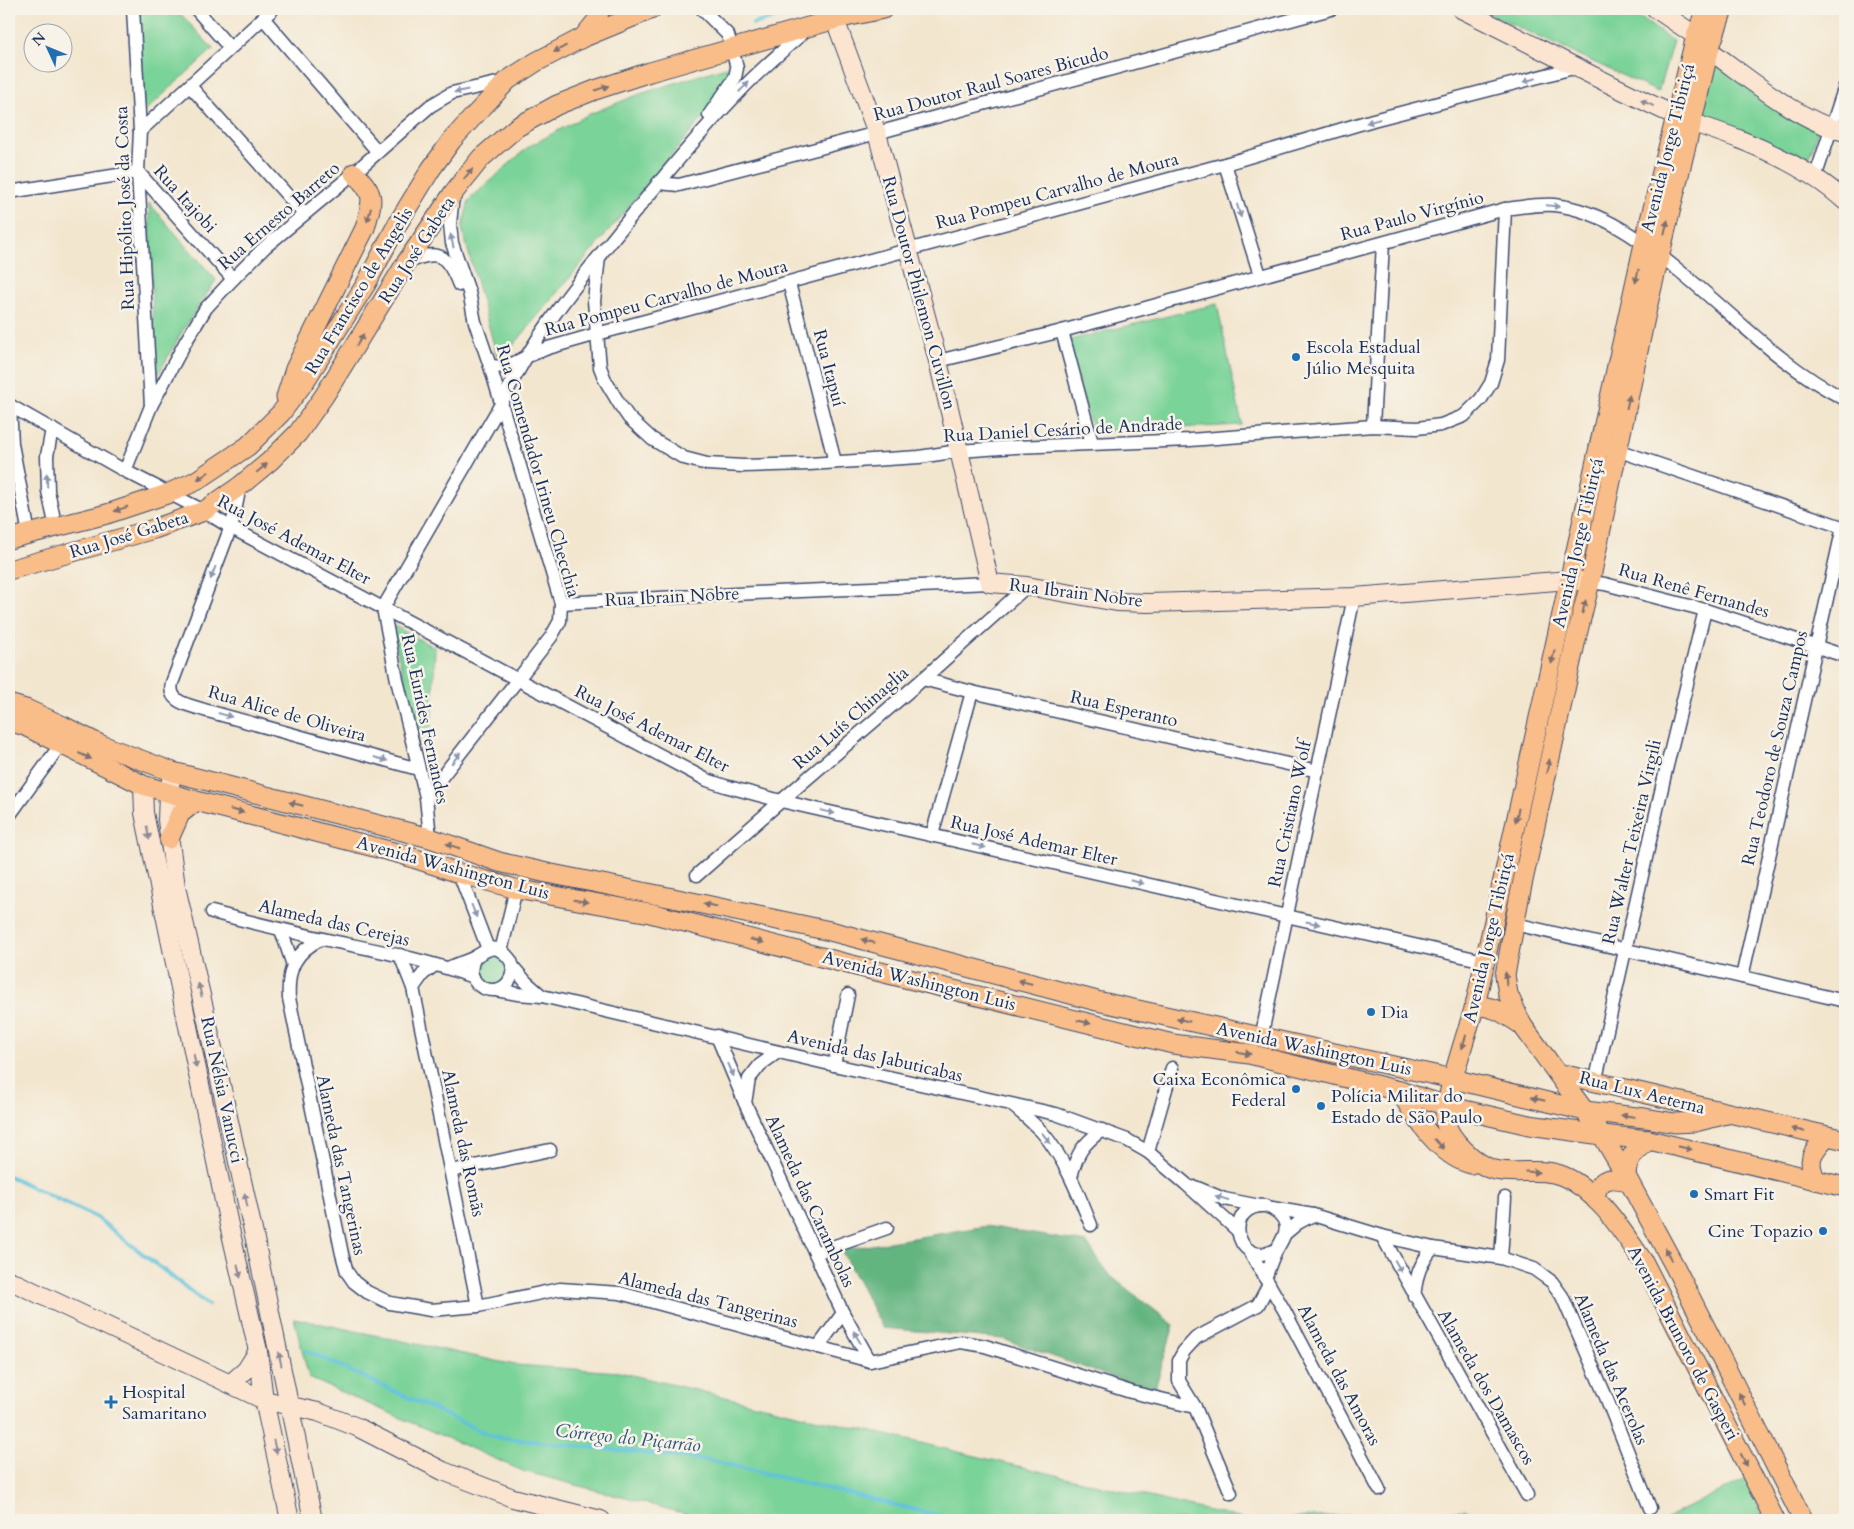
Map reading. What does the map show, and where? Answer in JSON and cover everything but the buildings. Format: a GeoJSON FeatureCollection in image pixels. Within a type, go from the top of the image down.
{"type":"FeatureCollection","features":[{"type":"Feature","properties":{"kind":"main road"},"geometry":{"type":"LineString","coordinates":[[582,38],[593,28],[598,20],[599,9]]}},
{"type":"Feature","properties":{"kind":"main road","name":"Rua Francisco de Angelis"},"geometry":{"type":"LineString","coordinates":[[9,539],[107,514],[167,494],[196,481],[248,446],[281,413],[305,381],[366,284],[398,223],[431,169],[452,140],[508,80],[536,62],[582,38],[652,9]]}},
{"type":"Feature","properties":{"kind":"main road","name":"Rua José Gabeta"},"geometry":{"type":"LineString","coordinates":[[9,570],[154,530],[204,511],[240,486],[270,461],[298,433],[352,354],[406,263],[454,192],[481,158],[517,127],[557,105],[650,72],[810,26],[833,14],[883,9]]}},
{"type":"Feature","properties":{"kind":"main road"},"geometry":{"type":"LineString","coordinates":[[1461,9],[1684,119],[1741,140],[1778,157],[1815,178],[1845,201]]}},
{"type":"Feature","properties":{"kind":"main road"},"geometry":{"type":"LineString","coordinates":[[1656,9],[1696,36]]}},
{"type":"Feature","properties":{"kind":"main road","name":"Avenida Jorge Tibiriçá"},"geometry":{"type":"LineString","coordinates":[[1453,1079],[1475,1006],[1570,580],[1609,448],[1660,254],[1684,119],[1696,36],[1706,9]]}},
{"type":"Feature","properties":{"kind":"main road","name":"Avenida Jorge Tibiriçá"},"geometry":{"type":"LineString","coordinates":[[1522,1025],[1508,994],[1505,975],[1577,635],[1590,582],[1609,448],[1644,244],[1684,119],[1723,9]]}},
{"type":"Feature","properties":{"kind":"main road","name":"Rua Doutor Philemon Cuvillon"},"geometry":{"type":"LineString","coordinates":[[833,14],[877,133],[938,361],[990,583]]}},
{"type":"Feature","properties":{"kind":"main road"},"geometry":{"type":"LineString","coordinates":[[1709,50],[1785,104],[1838,130]]}},
{"type":"Feature","properties":{"kind":"main road"},"geometry":{"type":"LineString","coordinates":[[281,413],[295,369],[367,221],[372,196],[354,174]]}},
{"type":"Feature","properties":{"kind":"main road"},"geometry":{"type":"LineString","coordinates":[[38,563],[55,549],[57,545],[56,528]]}},
{"type":"Feature","properties":{"kind":"main road","name":"Rua Ibrain Nobre"},"geometry":{"type":"LineString","coordinates":[[990,583],[1027,586],[1117,602],[1354,597],[1570,580],[1590,582]]}},
{"type":"Feature","properties":{"kind":"main road","name":"Avenida Washington Luis"},"geometry":{"type":"LineString","coordinates":[[9,704],[26,709],[99,744],[173,772],[430,838],[499,862],[830,932],[1097,1001],[1453,1079],[1585,1111],[1645,1118],[1675,1124],[1695,1122],[1727,1114],[1845,1140]]}},
{"type":"Feature","properties":{"kind":"main road","name":"Avenida Washington Luis"},"geometry":{"type":"LineString","coordinates":[[9,721],[24,726],[143,785],[196,801],[401,854],[458,873],[516,889],[650,913],[857,967],[1174,1044],[1249,1054],[1400,1091],[1447,1106],[1529,1125],[1649,1140],[1845,1187]]}},
{"type":"Feature","properties":{"kind":"main road","name":"Rua Nélsia Vanucci"},"geometry":{"type":"LineString","coordinates":[[173,772],[168,793],[169,839],[176,887],[207,1021],[313,1520]]}},
{"type":"Feature","properties":{"kind":"main road","name":"Rua Nélsia Vanucci"},"geometry":{"type":"LineString","coordinates":[[143,785],[144,813],[170,944],[229,1225],[258,1351],[264,1400],[290,1520]]}},
{"type":"Feature","properties":{"kind":"main road"},"geometry":{"type":"LineString","coordinates":[[169,839],[180,814],[196,801]]}},
{"type":"Feature","properties":{"kind":"main road"},"geometry":{"type":"LineString","coordinates":[[401,854],[399,842],[409,833]]}},
{"type":"Feature","properties":{"kind":"main road"},"geometry":{"type":"LineString","coordinates":[[499,862],[511,870],[516,877],[516,889]]}},
{"type":"Feature","properties":{"kind":"main road"},"geometry":{"type":"LineString","coordinates":[[1475,1006],[1485,1006],[1499,1010],[1522,1025]]}},
{"type":"Feature","properties":{"kind":"main road","name":"Avenida Brunoro de Gasperi"},"geometry":{"type":"LineString","coordinates":[[1522,1025],[1602,1135],[1627,1179],[1676,1267],[1803,1520]]}},
{"type":"Feature","properties":{"kind":"main road","name":"Rua Lux Aeterna"},"geometry":{"type":"LineString","coordinates":[[1557,1073],[1727,1114]]}},
{"type":"Feature","properties":{"kind":"main road","name":"Avenida Brunoro de Gasperi"},"geometry":{"type":"LineString","coordinates":[[1453,1079],[1445,1120],[1454,1139],[1468,1155],[1484,1166]]}},
{"type":"Feature","properties":{"kind":"main road","name":"Avenida Brunoro de Gasperi"},"geometry":{"type":"LineString","coordinates":[[1400,1091],[1413,1113],[1442,1147],[1454,1157],[1468,1164],[1484,1166],[1495,1170],[1554,1173],[1574,1182],[1596,1200],[1622,1231],[1643,1261],[1775,1520]]}},
{"type":"Feature","properties":{"kind":"main road"},"geometry":{"type":"LineString","coordinates":[[1474,1112],[1500,1112],[1551,1121],[1559,1115],[1560,1104]]}},
{"type":"Feature","properties":{"kind":"main road"},"geometry":{"type":"LineString","coordinates":[[1816,1180],[1811,1169],[1812,1156],[1816,1148],[1826,1137]]}},
{"type":"Feature","properties":{"kind":"main road"},"geometry":{"type":"LineString","coordinates":[[1596,1200],[1597,1189],[1603,1181],[1615,1178],[1627,1179],[1629,1158],[1649,1140]]}},
{"type":"Feature","properties":{"kind":"main road"},"geometry":{"type":"LineString","coordinates":[[9,1280],[264,1400],[318,1412],[358,1427],[443,1471],[513,1498],[566,1516],[601,1520]]}},
{"type":"Feature","properties":{"kind":"main road"},"geometry":{"type":"LineString","coordinates":[[230,1384],[246,1370],[258,1351]]}},
{"type":"Feature","properties":{"kind":"street","name":"Rua Hipólito José da Costa"},"geometry":{"type":"LineString","coordinates":[[133,9],[140,131],[138,172],[151,406]]}},
{"type":"Feature","properties":{"kind":"street"},"geometry":{"type":"LineString","coordinates":[[196,9],[230,48]]}},
{"type":"Feature","properties":{"kind":"street"},"geometry":{"type":"LineString","coordinates":[[140,131],[273,9]]}},
{"type":"Feature","properties":{"kind":"street"},"geometry":{"type":"LineString","coordinates":[[676,162],[735,78],[737,68],[728,35],[702,9]]}},
{"type":"Feature","properties":{"kind":"street","name":"Rua Doutor Raul Soares Bicudo"},"geometry":{"type":"LineString","coordinates":[[658,183],[679,185],[1331,9]]}},
{"type":"Feature","properties":{"kind":"street"},"geometry":{"type":"LineString","coordinates":[[263,18],[378,152]]}},
{"type":"Feature","properties":{"kind":"street"},"geometry":{"type":"LineString","coordinates":[[383,608],[501,404],[511,382],[546,326],[676,162],[743,87],[810,26]]}},
{"type":"Feature","properties":{"kind":"street","name":"Rua Pompeu Carvalho de Moura"},"geometry":{"type":"LineString","coordinates":[[490,366],[506,367],[528,356],[597,334],[1225,164],[1373,120],[1577,67]]}},
{"type":"Feature","properties":{"kind":"street","name":"Rua Ernesto Barreto"},"geometry":{"type":"LineString","coordinates":[[125,471],[151,406],[206,308],[265,246],[354,174],[430,106],[452,93],[508,80]]}},
{"type":"Feature","properties":{"kind":"street"},"geometry":{"type":"LineString","coordinates":[[190,86],[304,214]]}},
{"type":"Feature","properties":{"kind":"street"},"geometry":{"type":"LineString","coordinates":[[1815,178],[1838,130],[1845,86]]}},
{"type":"Feature","properties":{"kind":"street"},"geometry":{"type":"LineString","coordinates":[[1225,164],[1260,275]]}},
{"type":"Feature","properties":{"kind":"street","name":"Rua Itajobi"},"geometry":{"type":"LineString","coordinates":[[9,192],[138,172],[233,279]]}},
{"type":"Feature","properties":{"kind":"street","name":"Rua Comendador Irineu Checchia"},"geometry":{"type":"LineString","coordinates":[[426,797],[557,628],[560,621],[561,603],[475,322],[469,292],[452,244],[450,224],[454,192]]}},
{"type":"Feature","properties":{"kind":"street","name":"Rua Paulo Virgínio"},"geometry":{"type":"LineString","coordinates":[[938,361],[1062,331],[1505,209],[1553,205],[1596,216],[1617,226],[1660,254],[1801,373],[1826,390],[1845,399]]}},
{"type":"Feature","properties":{"kind":"street","name":"Rua Daniel Cesário de Andrade"},"geometry":{"type":"LineString","coordinates":[[599,257],[594,301],[600,367],[620,405],[639,428],[669,450],[684,458],[707,464],[743,466],[836,462],[919,457],[959,451],[1092,443],[1190,440],[1373,426],[1417,428],[1441,425],[1464,416],[1481,399],[1491,383],[1498,360],[1505,209]]}},
{"type":"Feature","properties":{"kind":"street"},"geometry":{"type":"LineString","coordinates":[[1373,426],[1383,243]]}},
{"type":"Feature","properties":{"kind":"street","name":"Rua Comendador Irineu Checchia"},"geometry":{"type":"LineString","coordinates":[[406,263],[430,254],[444,258],[454,272],[465,303],[475,322]]}},
{"type":"Feature","properties":{"kind":"street","name":"Rua Itapuí"},"geometry":{"type":"LineString","coordinates":[[789,283],[836,462]]}},
{"type":"Feature","properties":{"kind":"street"},"geometry":{"type":"LineString","coordinates":[[1062,331],[1092,443]]}},
{"type":"Feature","properties":{"kind":"street"},"geometry":{"type":"LineString","coordinates":[[9,405],[12,444],[29,534]]}},
{"type":"Feature","properties":{"kind":"street","name":"Rua José Ademar Elter"},"geometry":{"type":"LineString","coordinates":[[9,405],[167,494],[204,511],[230,527],[707,780],[781,801],[1484,961]]}},
{"type":"Feature","properties":{"kind":"street"},"geometry":{"type":"LineString","coordinates":[[52,429],[47,456],[48,491],[56,528]]}},
{"type":"Feature","properties":{"kind":"street"},"geometry":{"type":"LineString","coordinates":[[1609,448],[1844,527]]}},
{"type":"Feature","properties":{"kind":"street"},"geometry":{"type":"LineString","coordinates":[[230,527],[236,512],[240,486]]}},
{"type":"Feature","properties":{"kind":"street","name":"Rua Alice de Oliveira"},"geometry":{"type":"LineString","coordinates":[[230,527],[176,672],[170,690],[173,697],[178,702],[418,769]]}},
{"type":"Feature","properties":{"kind":"street","name":"Rua Teodoro de Souza Campos"},"geometry":{"type":"LineString","coordinates":[[1742,977],[1815,646],[1844,527]]}},
{"type":"Feature","properties":{"kind":"street","name":"Rua Renê Fernandes"},"geometry":{"type":"LineString","coordinates":[[1590,582],[1605,584],[1705,610],[1845,656]]}},
{"type":"Feature","properties":{"kind":"street","name":"Rua Ibrain Nobre"},"geometry":{"type":"LineString","coordinates":[[561,603],[990,583]]}},
{"type":"Feature","properties":{"kind":"street","name":"Rua Luís Chinaglia"},"geometry":{"type":"LineString","coordinates":[[697,875],[1027,586]]}},
{"type":"Feature","properties":{"kind":"street","name":"Rua Cristiano Wolf"},"geometry":{"type":"LineString","coordinates":[[1261,1038],[1354,597]]}},
{"type":"Feature","properties":{"kind":"street","name":"Rua Eurides Fernandes"},"geometry":{"type":"LineString","coordinates":[[383,608],[418,769],[426,797],[430,838]]}},
{"type":"Feature","properties":{"kind":"street","name":"Rua Walter Teixeira Virgili"},"geometry":{"type":"LineString","coordinates":[[1596,1083],[1665,774],[1705,610]]}},
{"type":"Feature","properties":{"kind":"street","name":"Rua Esperanto"},"geometry":{"type":"LineString","coordinates":[[923,679],[972,692],[1318,771]]}},
{"type":"Feature","properties":{"kind":"street"},"geometry":{"type":"LineString","coordinates":[[932,835],[972,692]]}},
{"type":"Feature","properties":{"kind":"street"},"geometry":{"type":"LineString","coordinates":[[9,816],[60,744]]}},
{"type":"Feature","properties":{"kind":"street"},"geometry":{"type":"LineString","coordinates":[[458,873],[488,949]]}},
{"type":"Feature","properties":{"kind":"street"},"geometry":{"type":"LineString","coordinates":[[502,951],[516,889]]}},
{"type":"Feature","properties":{"kind":"street","name":"Alameda das Cerejas"},"geometry":{"type":"LineString","coordinates":[[212,912],[321,939],[400,955],[473,977]]}},
{"type":"Feature","properties":{"kind":"street"},"geometry":{"type":"LineString","coordinates":[[1515,924],[1845,1001]]}},
{"type":"Feature","properties":{"kind":"street","name":"Alameda das Tangerinas"},"geometry":{"type":"LineString","coordinates":[[282,930],[293,965],[288,982],[292,1018],[342,1254],[347,1272],[354,1282],[366,1292],[390,1303],[431,1310],[478,1306],[560,1289],[620,1293],[870,1361],[960,1342],[986,1346],[1131,1392],[1195,1407]]}},
{"type":"Feature","properties":{"kind":"street"},"geometry":{"type":"LineString","coordinates":[[293,965],[304,950],[321,939]]}},
{"type":"Feature","properties":{"kind":"street"},"geometry":{"type":"LineString","coordinates":[[448,968],[475,957],[488,949],[502,951],[509,957],[513,967],[526,982],[542,996]]}},
{"type":"Feature","properties":{"kind":"street","name":"Alameda das Romãs"},"geometry":{"type":"LineString","coordinates":[[400,955],[413,988],[478,1306]]}},
{"type":"Feature","properties":{"kind":"street"},"geometry":{"type":"LineString","coordinates":[[475,957],[472,966],[473,977],[485,989],[496,990],[502,988],[509,980],[513,967]]}},
{"type":"Feature","properties":{"kind":"street"},"geometry":{"type":"LineString","coordinates":[[413,988],[423,974],[435,965]]}},
{"type":"Feature","properties":{"kind":"street","name":"Avenida das Jabuticabas"},"geometry":{"type":"LineString","coordinates":[[496,990],[542,996],[834,1065],[1056,1114],[1127,1140],[1148,1152],[1238,1231]]}},
{"type":"Feature","properties":{"kind":"street"},"geometry":{"type":"LineString","coordinates":[[834,1065],[848,995]]}},
{"type":"Feature","properties":{"kind":"street","name":"Alameda das Carambolas"},"geometry":{"type":"LineString","coordinates":[[717,1036],[745,1103],[843,1313],[870,1361]]}},
{"type":"Feature","properties":{"kind":"street","name":"Alameda das Carambolas"},"geometry":{"type":"LineString","coordinates":[[745,1103],[749,1079],[760,1065],[778,1052]]}},
{"type":"Feature","properties":{"kind":"street"},"geometry":{"type":"LineString","coordinates":[[1148,1152],[1172,1068]]}},
{"type":"Feature","properties":{"kind":"street"},"geometry":{"type":"LineString","coordinates":[[1013,1106],[1041,1131],[1054,1149],[1071,1177],[1091,1225]]}},
{"type":"Feature","properties":{"kind":"street"},"geometry":{"type":"LineString","coordinates":[[1071,1177],[1076,1158],[1086,1141],[1102,1130]]}},
{"type":"Feature","properties":{"kind":"street"},"geometry":{"type":"LineString","coordinates":[[451,1170],[550,1150]]}},
{"type":"Feature","properties":{"kind":"street","name":"Alameda das Acerolas"},"geometry":{"type":"LineString","coordinates":[[1186,1184],[1224,1200],[1313,1215],[1382,1236],[1433,1248],[1501,1258],[1534,1269],[1552,1282],[1562,1296],[1606,1397],[1650,1508]]}},
{"type":"Feature","properties":{"kind":"street"},"geometry":{"type":"LineString","coordinates":[[1501,1258],[1505,1198]]}},
{"type":"Feature","properties":{"kind":"street"},"geometry":{"type":"LineString","coordinates":[[1277,1249],[1263,1254],[1249,1250],[1243,1245],[1238,1231],[1239,1222],[1251,1208],[1266,1207],[1283,1218],[1286,1233]]}},
{"type":"Feature","properties":{"kind":"street"},"geometry":{"type":"LineString","coordinates":[[1258,1306],[1277,1249],[1286,1233],[1298,1223],[1313,1215]]}},
{"type":"Feature","properties":{"kind":"street"},"geometry":{"type":"LineString","coordinates":[[815,1253],[887,1228]]}},
{"type":"Feature","properties":{"kind":"street","name":"Alameda dos Damascos"},"geometry":{"type":"LineString","coordinates":[[1382,1236],[1527,1495]]}},
{"type":"Feature","properties":{"kind":"street"},"geometry":{"type":"LineString","coordinates":[[1414,1296],[1417,1273],[1423,1260],[1433,1248]]}},
{"type":"Feature","properties":{"kind":"street","name":"Alameda das Amoras"},"geometry":{"type":"LineString","coordinates":[[1249,1250],[1284,1310],[1380,1489]]}},
{"type":"Feature","properties":{"kind":"street"},"geometry":{"type":"LineString","coordinates":[[1231,1493],[1195,1407],[1179,1381],[1179,1360],[1184,1351],[1196,1338],[1258,1306],[1284,1310]]}},
{"type":"Feature","properties":{"kind":"street","name":"Alameda das Carambolas"},"geometry":{"type":"LineString","coordinates":[[818,1347],[843,1313]]}},
{"type":"Feature","properties":{"kind":"green space"},"geometry":{"type":"Polygon","coordinates":[[[139,9],[176,9],[213,49],[142,114],[139,9]]]}},
{"type":"Feature","properties":{"kind":"green space"},"geometry":{"type":"Polygon","coordinates":[[[1479,9],[1628,9],[1673,41],[1658,92],[1479,9]]]}},
{"type":"Feature","properties":{"kind":"green space"},"geometry":{"type":"Polygon","coordinates":[[[1715,64],[1818,131],[1807,166],[1700,117],[1715,64]]]}},
{"type":"Feature","properties":{"kind":"green space"},"geometry":{"type":"Polygon","coordinates":[[[729,66],[732,73],[726,90],[501,360],[496,353],[462,228],[469,200],[528,147],[587,115],[640,94],[729,66]]]}},
{"type":"Feature","properties":{"kind":"green space"},"geometry":{"type":"Polygon","coordinates":[[[149,203],[216,280],[183,330],[155,380],[149,203]]]}},
{"type":"Feature","properties":{"kind":"green space"},"geometry":{"type":"Polygon","coordinates":[[[1217,304],[1242,425],[1093,432],[1066,341],[1217,304]]]}},
{"type":"Feature","properties":{"kind":"green space"},"geometry":{"type":"Polygon","coordinates":[[[391,624],[435,648],[431,737],[418,738],[391,624]]]}},
{"type":"Feature","properties":{"kind":"green space"},"geometry":{"type":"Polygon","coordinates":[[[494,951],[510,964],[503,982],[493,987],[480,981],[475,969],[476,963],[494,951]]]}},
{"type":"Feature","properties":{"kind":"green space"},"geometry":{"type":"Polygon","coordinates":[[[986,1226],[1087,1243],[1108,1274],[1174,1325],[1154,1392],[1003,1339],[883,1328],[841,1250],[986,1226]]]}},
{"type":"Feature","properties":{"kind":"green space"},"geometry":{"type":"Polygon","coordinates":[[[294,1318],[515,1365],[619,1372],[1247,1520],[709,1520],[523,1471],[309,1378],[294,1318]]]}},
{"type":"Feature","properties":{"kind":"green space"},"geometry":{"type":"Polygon","coordinates":[[[1745,1479],[1766,1520],[1663,1520],[1745,1479]]]}},
{"type":"Feature","properties":{"kind":"green space"},"geometry":{"type":"Polygon","coordinates":[[[1466,1510],[1491,1520],[1247,1520],[1466,1510]]]}},
{"type":"Feature","properties":{"kind":"waterway"},"geometry":{"type":"LineString","coordinates":[[753,24],[806,9]]}},
{"type":"Feature","properties":{"kind":"waterway","name":"Córrego do Piçarrão"},"geometry":{"type":"LineString","coordinates":[[9,1176],[97,1218],[208,1305]]}},
{"type":"Feature","properties":{"kind":"waterway","name":"Córrego do Piçarrão"},"geometry":{"type":"LineString","coordinates":[[307,1351],[494,1437],[708,1460],[958,1520]]}},
{"type":"Feature","properties":{"kind":"place","name":"Escola Estadual Júlio Mesquita"},"geometry":{"type":"Point","coordinates":[1296,357]}},
{"type":"Feature","properties":{"kind":"place","name":"Dia"},"geometry":{"type":"Point","coordinates":[1371,1012]}},
{"type":"Feature","properties":{"kind":"place","name":"Caixa Econômica Federal"},"geometry":{"type":"Point","coordinates":[1296,1089]}},
{"type":"Feature","properties":{"kind":"place","name":"Polícia Militar do Estado de São Paulo"},"geometry":{"type":"Point","coordinates":[1321,1106]}},
{"type":"Feature","properties":{"kind":"place","name":"Smart Fit"},"geometry":{"type":"Point","coordinates":[1694,1194]}},
{"type":"Feature","properties":{"kind":"place","name":"Cine Topazio"},"geometry":{"type":"Point","coordinates":[1823,1231]}},
{"type":"Feature","properties":{"kind":"place","name":"Hospital Samaritano"},"geometry":{"type":"Point","coordinates":[111,1402]}}]}
